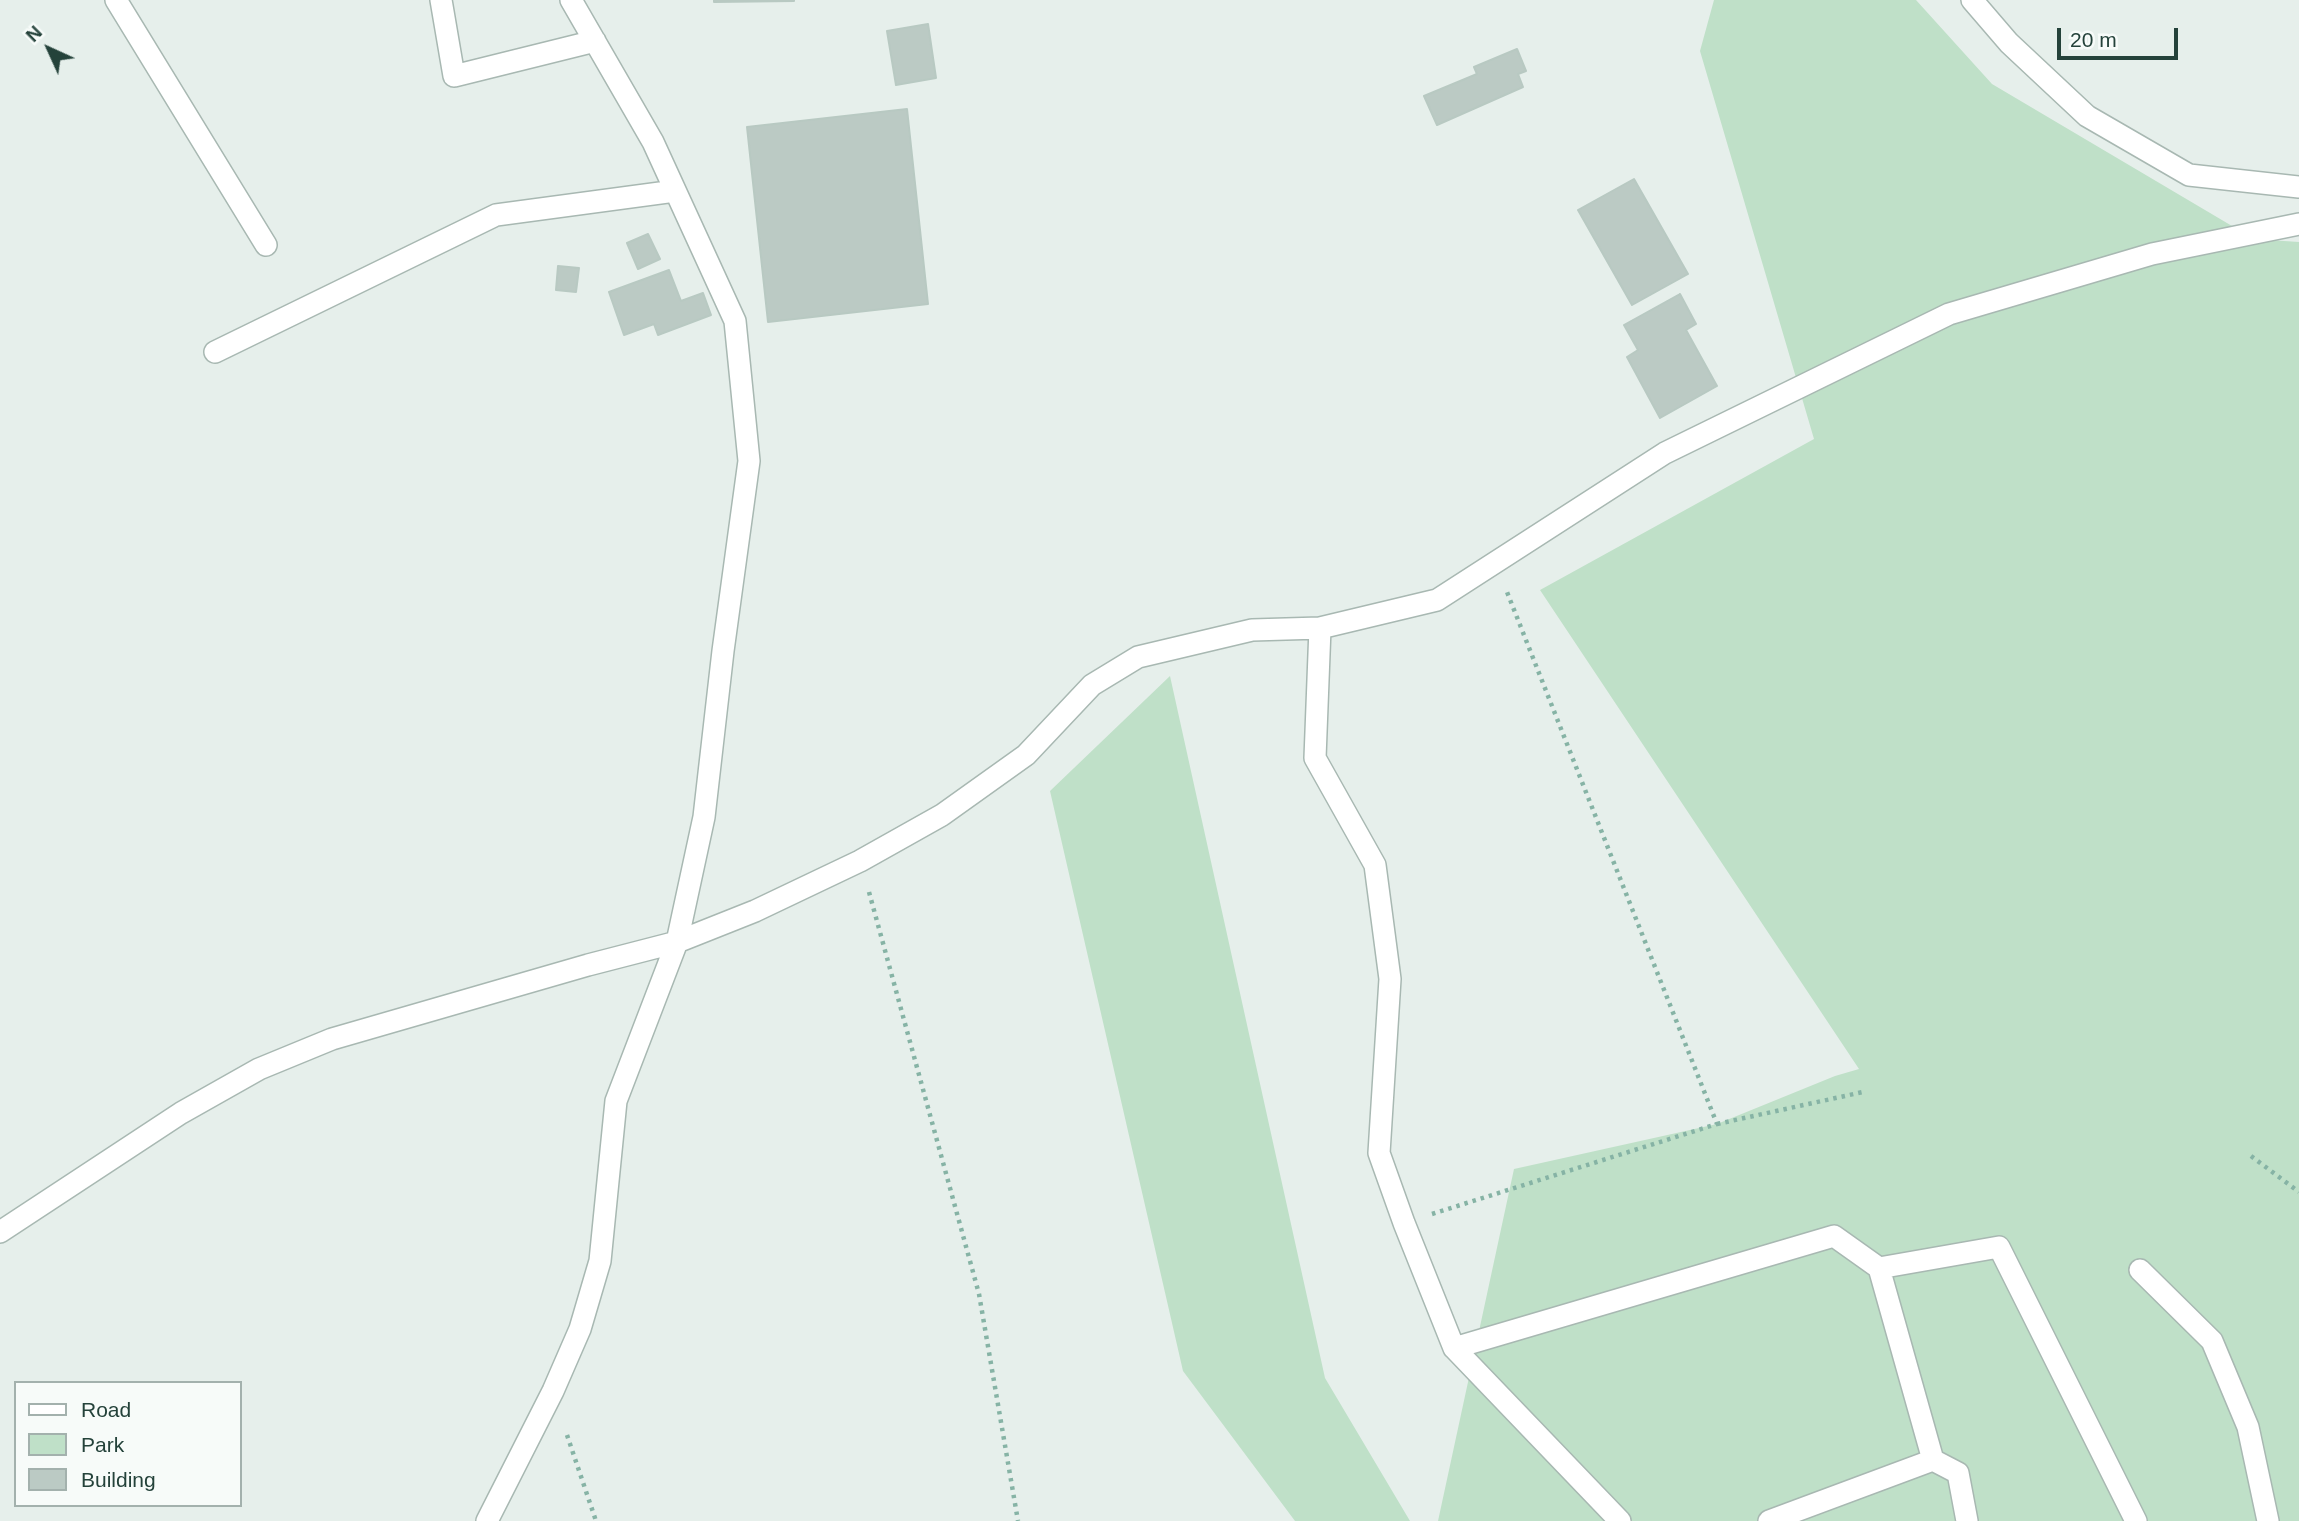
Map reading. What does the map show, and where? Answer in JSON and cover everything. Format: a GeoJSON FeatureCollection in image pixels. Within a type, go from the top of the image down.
{"type":"FeatureCollection","features":[{"type":"Feature","properties":{"kind":"street"},"geometry":{"type":"LineString","coordinates":[[116,0],[266,244]]}},
{"type":"Feature","properties":{"kind":"street"},"geometry":{"type":"LineString","coordinates":[[441,0],[454,76],[595,41]]}},
{"type":"Feature","properties":{"kind":"street"},"geometry":{"type":"LineString","coordinates":[[487,1521],[580,1329],[600,1261],[616,1101],[677,942],[704,817],[749,461],[735,321],[653,142],[571,0]]}},
{"type":"Feature","properties":{"kind":"street"},"geometry":{"type":"LineString","coordinates":[[1972,0],[2009,43],[2087,116],[2189,175],[2299,187]]}},
{"type":"Feature","properties":{"kind":"street"},"geometry":{"type":"LineString","coordinates":[[215,352],[496,215],[675,191]]}},
{"type":"Feature","properties":{"kind":"street"},"geometry":{"type":"LineString","coordinates":[[0,1232],[181,1113],[259,1069],[332,1039],[677,942],[755,911],[860,861],[942,815],[1026,755],[1093,685],[1138,657],[1252,630],[1320,628],[1437,600],[1665,453],[1949,314],[2152,254],[2299,225]]}},
{"type":"Feature","properties":{"kind":"street"},"geometry":{"type":"LineString","coordinates":[[1320,628],[1315,758],[1375,865],[1390,979],[1379,1153],[1454,1348],[1620,1521]]}},
{"type":"Feature","properties":{"kind":"street"},"geometry":{"type":"LineString","coordinates":[[1454,1348],[1834,1236],[1879,1268],[1934,1460],[1958,1473],[1967,1521]]}},
{"type":"Feature","properties":{"kind":"street"},"geometry":{"type":"LineString","coordinates":[[1879,1268],[1999,1247],[2136,1521]]}},
{"type":"Feature","properties":{"kind":"street"},"geometry":{"type":"LineString","coordinates":[[2140,1270],[2211,1341],[2248,1427],[2268,1521]]}},
{"type":"Feature","properties":{"kind":"street"},"geometry":{"type":"LineString","coordinates":[[1769,1521],[1934,1460]]}},
{"type":"Feature","properties":{"kind":"path"},"geometry":{"type":"LineString","coordinates":[[1495,562],[1717,1124]]}},
{"type":"Feature","properties":{"kind":"path"},"geometry":{"type":"LineString","coordinates":[[860,861],[979,1294],[1018,1521]]}},
{"type":"Feature","properties":{"kind":"path"},"geometry":{"type":"LineString","coordinates":[[1404,1223],[1717,1124],[1863,1092]]}},
{"type":"Feature","properties":{"kind":"path"},"geometry":{"type":"LineString","coordinates":[[2251,1156],[2299,1192]]}},
{"type":"Feature","properties":{"kind":"path"},"geometry":{"type":"LineString","coordinates":[[552,1391],[596,1521]]}},
{"type":"Feature","properties":{"kind":"green space"},"geometry":{"type":"Polygon","coordinates":[[[1714,0],[1916,0],[1992,84],[2254,239],[2299,242],[2299,1521],[1438,1521],[1514,1169],[1717,1124],[1835,1076],[1859,1069],[1540,590],[1814,439],[1700,51],[1714,0]]]}},
{"type":"Feature","properties":{"kind":"green space"},"geometry":{"type":"Polygon","coordinates":[[[1170,676],[1325,1378],[1410,1521],[1295,1521],[1183,1371],[1050,791],[1170,676]]]}},
{"type":"Feature","properties":{"kind":"building"},"geometry":{"type":"Polygon","coordinates":[[[794,0],[794,1],[714,2],[794,0]]]}},
{"type":"Feature","properties":{"kind":"building"},"geometry":{"type":"Polygon","coordinates":[[[928,24],[936,78],[896,85],[887,31],[928,24]]]}},
{"type":"Feature","properties":{"kind":"building"},"geometry":{"type":"Polygon","coordinates":[[[1517,49],[1526,71],[1518,74],[1523,87],[1437,125],[1424,96],[1477,74],[1474,67],[1517,49]]]}},
{"type":"Feature","properties":{"kind":"building"},"geometry":{"type":"Polygon","coordinates":[[[907,109],[928,304],[768,322],[747,127],[907,109]]]}},
{"type":"Feature","properties":{"kind":"building"},"geometry":{"type":"Polygon","coordinates":[[[1634,179],[1688,274],[1632,305],[1578,210],[1634,179]]]}},
{"type":"Feature","properties":{"kind":"building"},"geometry":{"type":"Polygon","coordinates":[[[648,234],[660,259],[638,269],[627,243],[648,234]]]}},
{"type":"Feature","properties":{"kind":"building"},"geometry":{"type":"Polygon","coordinates":[[[558,266],[579,268],[576,292],[556,290],[558,266]]]}},
{"type":"Feature","properties":{"kind":"building"},"geometry":{"type":"Polygon","coordinates":[[[669,270],[681,301],[703,293],[711,315],[658,335],[654,324],[624,335],[609,292],[669,270]]]}},
{"type":"Feature","properties":{"kind":"building"},"geometry":{"type":"Polygon","coordinates":[[[1680,294],[1696,324],[1686,330],[1717,386],[1660,418],[1627,357],[1638,350],[1624,325],[1680,294]]]}}]}
